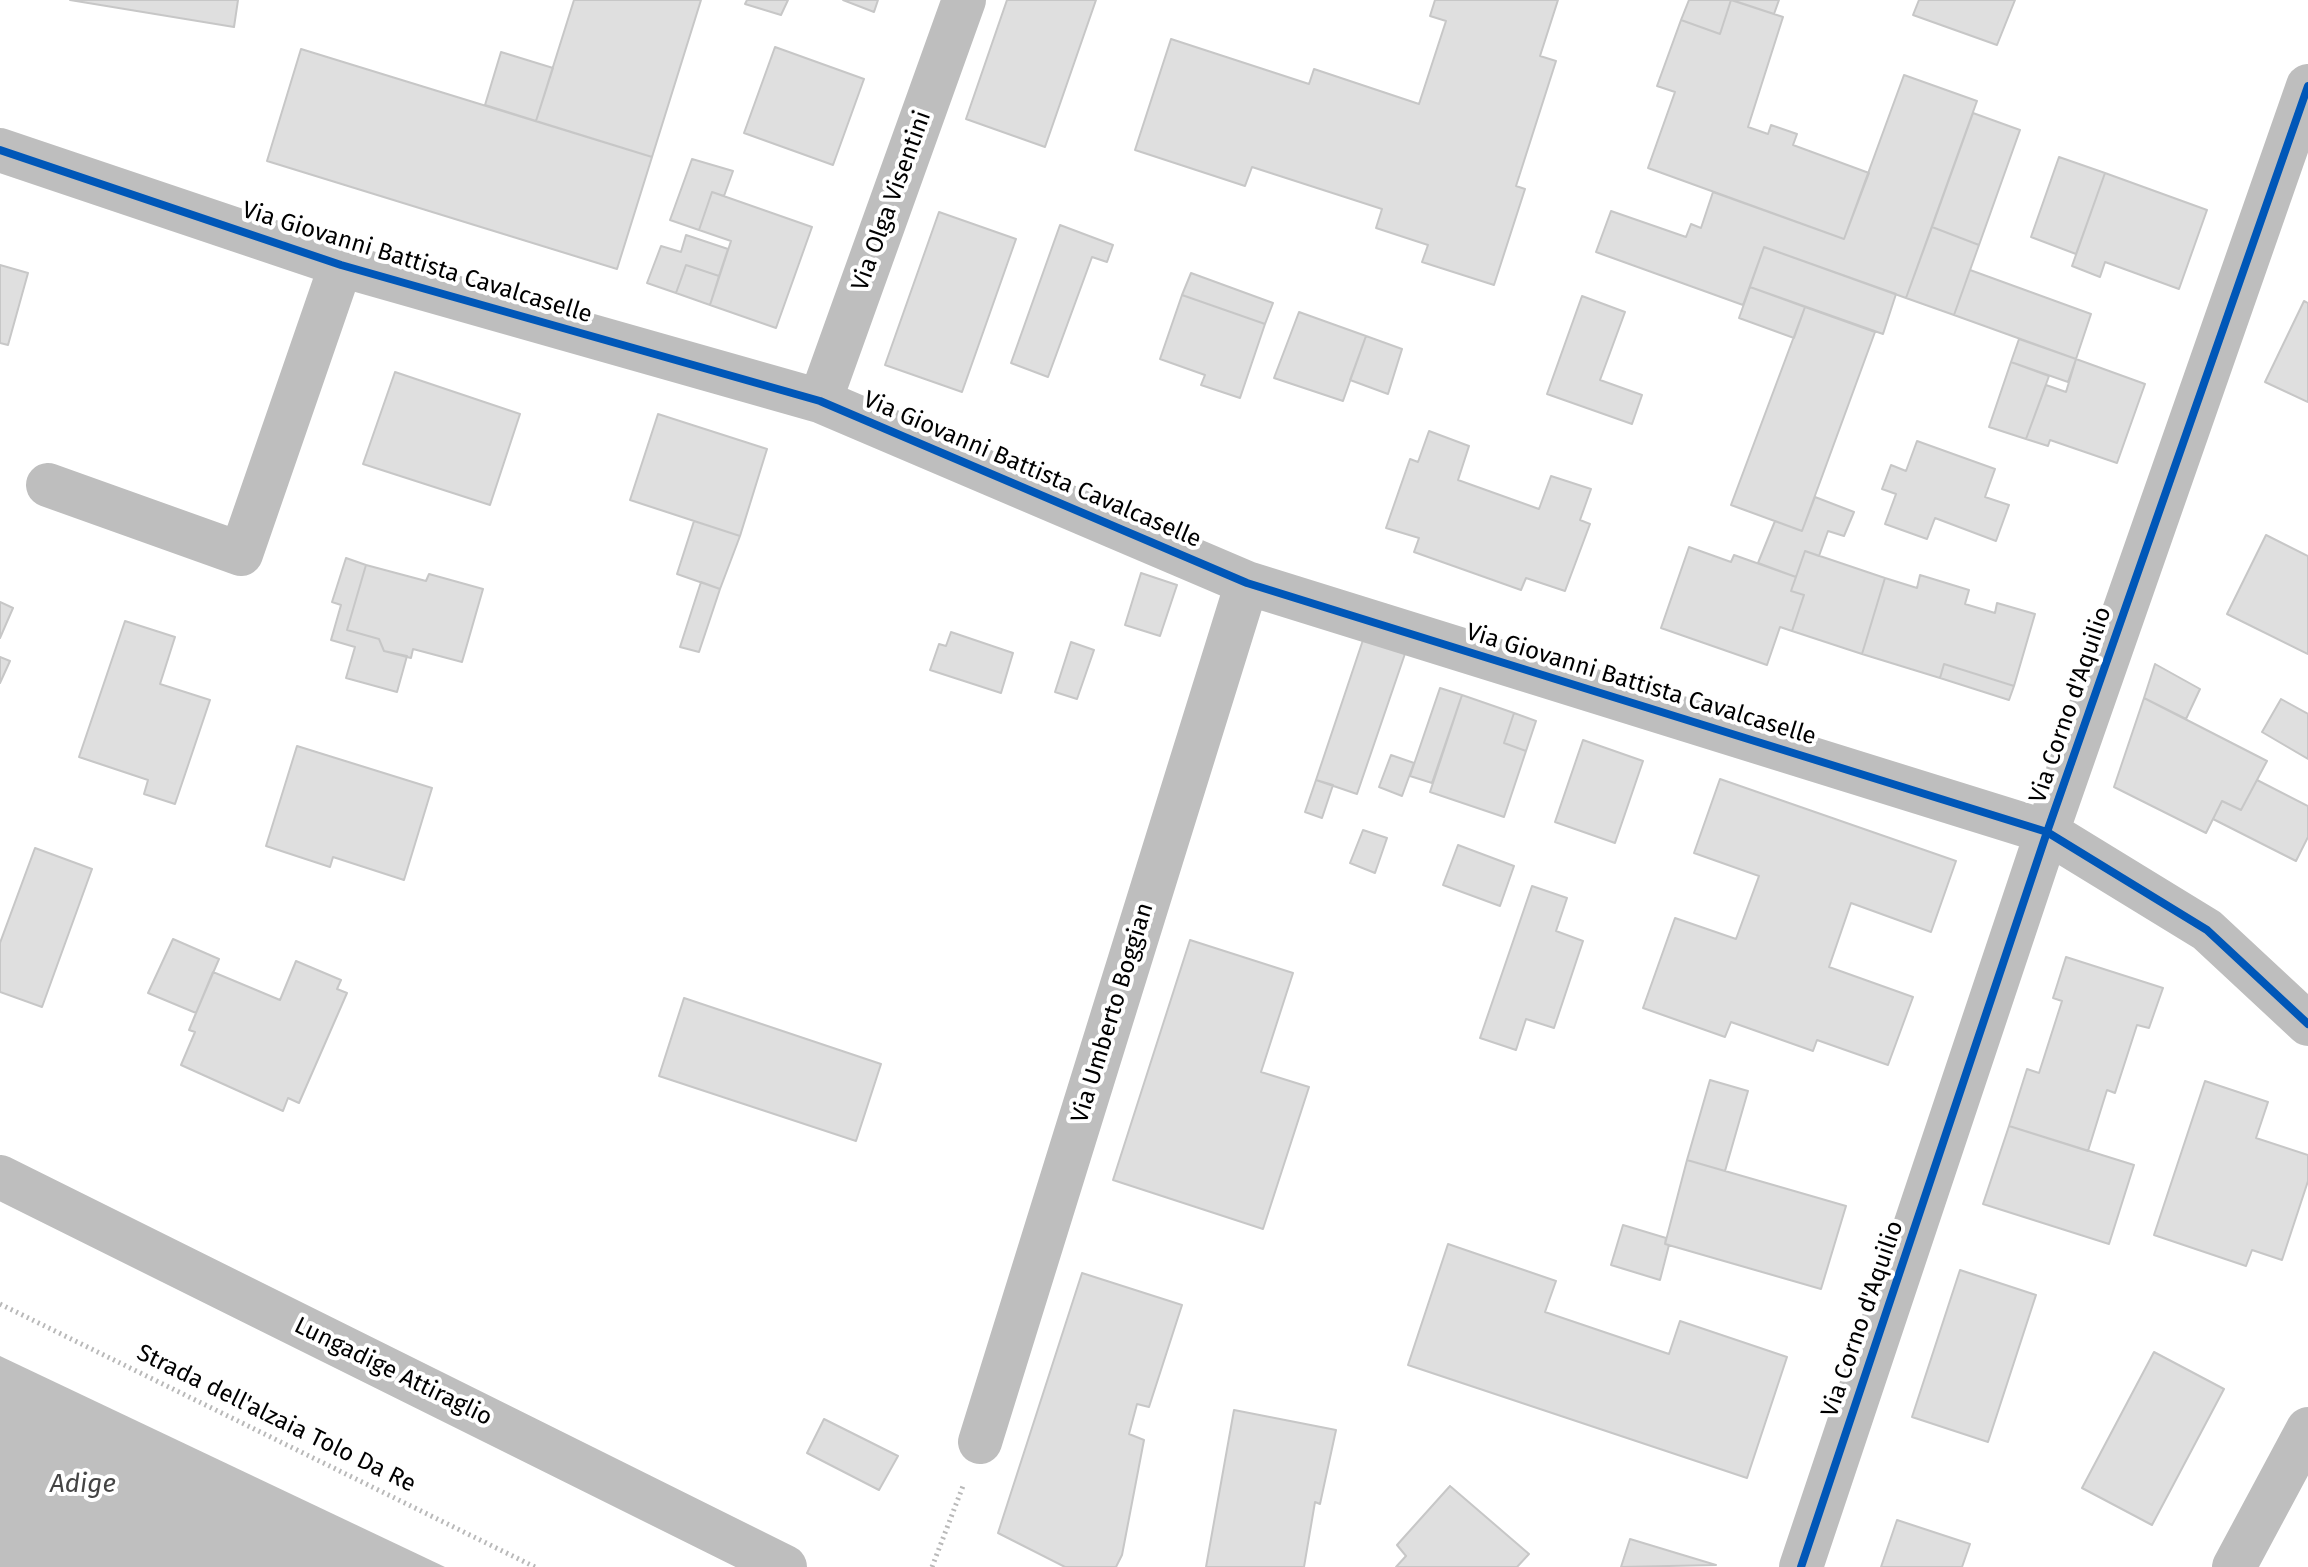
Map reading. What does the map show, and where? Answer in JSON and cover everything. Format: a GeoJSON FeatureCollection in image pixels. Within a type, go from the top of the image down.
{"type":"FeatureCollection","features":[{"type":"Feature","properties":{"kind":"street","name":"Via Olga Visentini"},"geometry":{"type":"LineString","coordinates":[[820,401],[964,0]]}},
{"type":"Feature","properties":{"kind":"street","name":"Via Corno d'Aquilio"},"geometry":{"type":"LineString","coordinates":[[1801,1567],[2047,832],[2308,86]]}},
{"type":"Feature","properties":{"kind":"street","name":"Via Giovanni Battista Cavalcaselle"},"geometry":{"type":"LineString","coordinates":[[0,150],[341,265],[820,401],[1247,583],[2047,832],[2207,930],[2308,1024]]}},
{"type":"Feature","properties":{"kind":"street","name":"Via Giovanni Battista Cavalcaselle"},"geometry":{"type":"LineString","coordinates":[[48,485],[241,554],[341,265]]}},
{"type":"Feature","properties":{"kind":"street","name":"Via Umberto Boggian"},"geometry":{"type":"LineString","coordinates":[[980,1442],[1247,583]]}},
{"type":"Feature","properties":{"kind":"street","name":"Lungadige Attiraglio"},"geometry":{"type":"LineString","coordinates":[[0,1177],[785,1567]]}},
{"type":"Feature","properties":{"kind":"street"},"geometry":{"type":"LineString","coordinates":[[2234,1567],[2308,1429]]}},
{"type":"Feature","properties":{"kind":"path"},"geometry":{"type":"LineString","coordinates":[[932,1567],[980,1442]]}},
{"type":"Feature","properties":{"kind":"water","name":"Adige"},"geometry":{"type":"Polygon","coordinates":[[[0,1356],[445,1567],[0,1567],[0,1356]]]}},
{"type":"Feature","properties":{"kind":"building"},"geometry":{"type":"Polygon","coordinates":[[[70,0],[238,0],[234,27],[70,0]]]}},
{"type":"Feature","properties":{"kind":"building"},"geometry":{"type":"Polygon","coordinates":[[[574,0],[701,0],[652,157],[536,121],[574,0]]]}},
{"type":"Feature","properties":{"kind":"building"},"geometry":{"type":"Polygon","coordinates":[[[747,0],[788,0],[781,15],[745,4],[747,0]]]}},
{"type":"Feature","properties":{"kind":"building"},"geometry":{"type":"Polygon","coordinates":[[[843,0],[878,0],[874,12],[843,0]]]}},
{"type":"Feature","properties":{"kind":"building"},"geometry":{"type":"Polygon","coordinates":[[[1007,0],[1096,0],[1045,147],[966,119],[1007,0]]]}},
{"type":"Feature","properties":{"kind":"building"},"geometry":{"type":"Polygon","coordinates":[[[1435,0],[1558,0],[1540,56],[1556,61],[1516,186],[1525,189],[1494,285],[1422,262],[1428,245],[1376,228],[1382,209],[1252,167],[1245,186],[1135,150],[1171,39],[1309,84],[1314,69],[1419,104],[1446,21],[1430,16],[1435,0]]]}},
{"type":"Feature","properties":{"kind":"building"},"geometry":{"type":"Polygon","coordinates":[[[1689,0],[1731,0],[1720,34],[1681,20],[1689,0]]]}},
{"type":"Feature","properties":{"kind":"building"},"geometry":{"type":"Polygon","coordinates":[[[1731,0],[1783,17],[1748,127],[1768,134],[1771,125],[1797,134],[1793,145],[1869,173],[1844,239],[1648,168],[1675,92],[1657,86],[1681,20],[1720,34],[1731,0]]]}},
{"type":"Feature","properties":{"kind":"building"},"geometry":{"type":"Polygon","coordinates":[[[1732,0],[1779,0],[1774,14],[1732,0]]]}},
{"type":"Feature","properties":{"kind":"building"},"geometry":{"type":"Polygon","coordinates":[[[1919,0],[2015,0],[1997,45],[1913,15],[1919,0]]]}},
{"type":"Feature","properties":{"kind":"building"},"geometry":{"type":"Polygon","coordinates":[[[775,47],[864,79],[833,165],[744,133],[775,47]]]}},
{"type":"Feature","properties":{"kind":"building"},"geometry":{"type":"Polygon","coordinates":[[[301,49],[652,157],[617,269],[267,161],[301,49]]]}},
{"type":"Feature","properties":{"kind":"building"},"geometry":{"type":"Polygon","coordinates":[[[501,52],[553,68],[536,121],[485,105],[501,52]]]}},
{"type":"Feature","properties":{"kind":"building"},"geometry":{"type":"Polygon","coordinates":[[[1904,75],[1977,101],[1906,298],[1764,247],[1743,305],[1596,252],[1611,211],[1686,237],[1691,224],[1701,228],[1713,192],[1844,239],[1904,75]]]}},
{"type":"Feature","properties":{"kind":"building"},"geometry":{"type":"Polygon","coordinates":[[[1973,113],[2020,130],[1979,245],[1932,227],[1973,113]]]}},
{"type":"Feature","properties":{"kind":"building"},"geometry":{"type":"Polygon","coordinates":[[[2059,157],[2105,173],[2076,254],[2031,237],[2059,157]]]}},
{"type":"Feature","properties":{"kind":"building"},"geometry":{"type":"Polygon","coordinates":[[[692,159],[733,171],[724,196],[712,192],[699,230],[670,220],[692,159]]]}},
{"type":"Feature","properties":{"kind":"building"},"geometry":{"type":"Polygon","coordinates":[[[2105,173],[2207,210],[2179,289],[2105,262],[2100,277],[2072,266],[2105,173]]]}},
{"type":"Feature","properties":{"kind":"building"},"geometry":{"type":"Polygon","coordinates":[[[712,192],[812,227],[776,328],[710,305],[731,241],[699,230],[712,192]]]}},
{"type":"Feature","properties":{"kind":"building"},"geometry":{"type":"Polygon","coordinates":[[[939,212],[1016,239],[962,392],[885,365],[939,212]]]}},
{"type":"Feature","properties":{"kind":"building"},"geometry":{"type":"Polygon","coordinates":[[[1060,225],[1113,245],[1107,262],[1092,257],[1048,377],[1011,363],[1060,225]]]}},
{"type":"Feature","properties":{"kind":"building"},"geometry":{"type":"Polygon","coordinates":[[[1932,227],[1979,245],[1954,315],[1906,298],[1932,227]]]}},
{"type":"Feature","properties":{"kind":"building"},"geometry":{"type":"Polygon","coordinates":[[[686,235],[728,249],[719,276],[686,265],[676,293],[647,283],[661,246],[681,252],[686,235]]]}},
{"type":"Feature","properties":{"kind":"building"},"geometry":{"type":"Polygon","coordinates":[[[1764,247],[1896,294],[1883,334],[1750,287],[1764,247]]]}},
{"type":"Feature","properties":{"kind":"building"},"geometry":{"type":"Polygon","coordinates":[[[0,265],[28,273],[8,345],[0,343],[0,265]]]}},
{"type":"Feature","properties":{"kind":"building"},"geometry":{"type":"Polygon","coordinates":[[[686,265],[719,276],[710,305],[676,293],[686,265]]]}},
{"type":"Feature","properties":{"kind":"building"},"geometry":{"type":"Polygon","coordinates":[[[1970,270],[2091,314],[2076,359],[1954,315],[1970,270]]]}},
{"type":"Feature","properties":{"kind":"building"},"geometry":{"type":"Polygon","coordinates":[[[1191,273],[1273,303],[1265,324],[1182,295],[1191,273]]]}},
{"type":"Feature","properties":{"kind":"building"},"geometry":{"type":"Polygon","coordinates":[[[1750,287],[1805,307],[1794,338],[1739,318],[1750,287]]]}},
{"type":"Feature","properties":{"kind":"building"},"geometry":{"type":"Polygon","coordinates":[[[1182,295],[1265,324],[1240,398],[1201,385],[1205,375],[1160,359],[1182,295]]]}},
{"type":"Feature","properties":{"kind":"building"},"geometry":{"type":"Polygon","coordinates":[[[1582,296],[1625,312],[1600,380],[1642,395],[1632,424],[1547,394],[1582,296]]]}},
{"type":"Feature","properties":{"kind":"building"},"geometry":{"type":"Polygon","coordinates":[[[2304,301],[2308,303],[2308,402],[2265,382],[2304,301]]]}},
{"type":"Feature","properties":{"kind":"building"},"geometry":{"type":"Polygon","coordinates":[[[1805,307],[1875,332],[1802,531],[1731,505],[1805,307]]]}},
{"type":"Feature","properties":{"kind":"building"},"geometry":{"type":"Polygon","coordinates":[[[1299,312],[1366,336],[1343,401],[1274,378],[1299,312]]]}},
{"type":"Feature","properties":{"kind":"building"},"geometry":{"type":"Polygon","coordinates":[[[1366,336],[1402,349],[1388,394],[1350,380],[1366,336]]]}},
{"type":"Feature","properties":{"kind":"building"},"geometry":{"type":"Polygon","coordinates":[[[2019,339],[2076,359],[2068,382],[2011,362],[2019,339]]]}},
{"type":"Feature","properties":{"kind":"building"},"geometry":{"type":"Polygon","coordinates":[[[2076,359],[2145,384],[2117,463],[2050,440],[2048,446],[2026,439],[2046,385],[2066,392],[2076,359]]]}},
{"type":"Feature","properties":{"kind":"building"},"geometry":{"type":"Polygon","coordinates":[[[2011,362],[2049,376],[2026,439],[1989,427],[2011,362]]]}},
{"type":"Feature","properties":{"kind":"building"},"geometry":{"type":"Polygon","coordinates":[[[395,372],[520,414],[490,505],[363,464],[395,372]]]}},
{"type":"Feature","properties":{"kind":"building"},"geometry":{"type":"Polygon","coordinates":[[[658,414],[767,449],[740,536],[630,500],[658,414]]]}},
{"type":"Feature","properties":{"kind":"building"},"geometry":{"type":"Polygon","coordinates":[[[1429,431],[1469,446],[1458,480],[1539,509],[1551,476],[1591,489],[1580,520],[1590,524],[1565,591],[1526,578],[1521,590],[1414,552],[1419,538],[1386,528],[1410,459],[1418,462],[1429,431]]]}},
{"type":"Feature","properties":{"kind":"building"},"geometry":{"type":"Polygon","coordinates":[[[1917,441],[1995,469],[1985,497],[2009,505],[1996,541],[1935,518],[1927,539],[1885,524],[1896,494],[1882,489],[1891,465],[1906,471],[1917,441]]]}},
{"type":"Feature","properties":{"kind":"building"},"geometry":{"type":"Polygon","coordinates":[[[1815,497],[1854,512],[1844,536],[1828,531],[1819,556],[1805,551],[1796,577],[1758,563],[1775,521],[1802,531],[1815,497]]]}},
{"type":"Feature","properties":{"kind":"building"},"geometry":{"type":"Polygon","coordinates":[[[694,521],[740,536],[720,589],[677,574],[694,521]]]}},
{"type":"Feature","properties":{"kind":"building"},"geometry":{"type":"Polygon","coordinates":[[[2266,535],[2308,556],[2308,654],[2227,614],[2266,535]]]}},
{"type":"Feature","properties":{"kind":"building"},"geometry":{"type":"Polygon","coordinates":[[[1689,547],[1731,562],[1734,555],[1796,577],[1791,591],[1804,595],[1792,631],[1780,627],[1767,665],[1661,628],[1689,547]]]}},
{"type":"Feature","properties":{"kind":"building"},"geometry":{"type":"Polygon","coordinates":[[[1805,551],[1885,578],[1862,654],[1792,631],[1804,595],[1791,591],[1805,551]]]}},
{"type":"Feature","properties":{"kind":"building"},"geometry":{"type":"Polygon","coordinates":[[[346,558],[366,565],[347,630],[379,639],[384,651],[407,656],[397,692],[346,678],[355,647],[331,640],[341,605],[332,602],[346,558]]]}},
{"type":"Feature","properties":{"kind":"building"},"geometry":{"type":"Polygon","coordinates":[[[366,565],[426,581],[429,574],[483,589],[462,662],[413,649],[411,658],[384,651],[379,639],[347,630],[366,565]]]}},
{"type":"Feature","properties":{"kind":"building"},"geometry":{"type":"Polygon","coordinates":[[[1141,573],[1177,585],[1160,636],[1125,625],[1141,573]]]}},
{"type":"Feature","properties":{"kind":"building"},"geometry":{"type":"Polygon","coordinates":[[[1920,575],[1969,590],[1965,604],[1995,613],[1997,603],[2035,614],[2014,686],[1944,664],[1940,678],[1862,654],[1885,578],[1917,588],[1920,575]]]}},
{"type":"Feature","properties":{"kind":"building"},"geometry":{"type":"Polygon","coordinates":[[[701,582],[720,589],[699,652],[680,647],[701,582]]]}},
{"type":"Feature","properties":{"kind":"building"},"geometry":{"type":"Polygon","coordinates":[[[0,602],[13,608],[0,638],[0,602]]]}},
{"type":"Feature","properties":{"kind":"building"},"geometry":{"type":"Polygon","coordinates":[[[125,621],[175,637],[160,684],[210,700],[175,804],[144,794],[148,780],[79,757],[125,621]]]}},
{"type":"Feature","properties":{"kind":"building"},"geometry":{"type":"Polygon","coordinates":[[[1367,628],[1409,642],[1357,794],[1316,780],[1367,628]]]}},
{"type":"Feature","properties":{"kind":"building"},"geometry":{"type":"Polygon","coordinates":[[[951,632],[1013,653],[1001,693],[930,670],[939,644],[946,646],[951,632]]]}},
{"type":"Feature","properties":{"kind":"building"},"geometry":{"type":"Polygon","coordinates":[[[1071,642],[1094,650],[1077,699],[1055,692],[1071,642]]]}},
{"type":"Feature","properties":{"kind":"building"},"geometry":{"type":"Polygon","coordinates":[[[0,657],[10,661],[0,683],[0,657]]]}},
{"type":"Feature","properties":{"kind":"building"},"geometry":{"type":"Polygon","coordinates":[[[1944,664],[2014,686],[2009,700],[1940,678],[1944,664]]]}},
{"type":"Feature","properties":{"kind":"building"},"geometry":{"type":"Polygon","coordinates":[[[2155,664],[2200,689],[2186,719],[2144,698],[2155,664]]]}},
{"type":"Feature","properties":{"kind":"building"},"geometry":{"type":"Polygon","coordinates":[[[1440,688],[1462,695],[1432,783],[1410,776],[1440,688]]]}},
{"type":"Feature","properties":{"kind":"building"},"geometry":{"type":"Polygon","coordinates":[[[1462,695],[1514,713],[1504,743],[1526,751],[1504,817],[1430,792],[1462,695]]]}},
{"type":"Feature","properties":{"kind":"building"},"geometry":{"type":"Polygon","coordinates":[[[2144,698],[2267,761],[2241,810],[2222,801],[2206,833],[2114,787],[2144,698]]]}},
{"type":"Feature","properties":{"kind":"building"},"geometry":{"type":"Polygon","coordinates":[[[2281,699],[2308,714],[2308,759],[2262,732],[2281,699]]]}},
{"type":"Feature","properties":{"kind":"building"},"geometry":{"type":"Polygon","coordinates":[[[1514,713],[1536,721],[1526,751],[1504,743],[1514,713]]]}},
{"type":"Feature","properties":{"kind":"building"},"geometry":{"type":"Polygon","coordinates":[[[1583,740],[1643,761],[1615,843],[1555,822],[1583,740]]]}},
{"type":"Feature","properties":{"kind":"building"},"geometry":{"type":"Polygon","coordinates":[[[297,746],[432,788],[404,880],[333,857],[330,867],[266,846],[297,746]]]}},
{"type":"Feature","properties":{"kind":"building"},"geometry":{"type":"Polygon","coordinates":[[[1391,755],[1414,763],[1402,796],[1379,787],[1391,755]]]}},
{"type":"Feature","properties":{"kind":"building"},"geometry":{"type":"Polygon","coordinates":[[[1720,779],[1956,861],[1931,932],[1851,903],[1829,967],[1913,997],[1888,1065],[1817,1040],[1813,1051],[1731,1022],[1725,1037],[1643,1008],[1675,918],[1736,939],[1759,876],[1694,853],[1720,779]]]}},
{"type":"Feature","properties":{"kind":"building"},"geometry":{"type":"Polygon","coordinates":[[[1316,780],[1333,785],[1322,818],[1305,812],[1316,780]]]}},
{"type":"Feature","properties":{"kind":"building"},"geometry":{"type":"Polygon","coordinates":[[[2257,780],[2308,806],[2308,837],[2296,861],[2213,819],[2222,801],[2241,810],[2257,780]]]}},
{"type":"Feature","properties":{"kind":"building"},"geometry":{"type":"Polygon","coordinates":[[[1363,830],[1387,838],[1375,873],[1350,863],[1363,830]]]}},
{"type":"Feature","properties":{"kind":"building"},"geometry":{"type":"Polygon","coordinates":[[[1458,845],[1514,866],[1500,906],[1443,885],[1458,845]]]}},
{"type":"Feature","properties":{"kind":"building"},"geometry":{"type":"Polygon","coordinates":[[[35,848],[92,869],[42,1007],[0,992],[0,943],[35,848]]]}},
{"type":"Feature","properties":{"kind":"building"},"geometry":{"type":"Polygon","coordinates":[[[1532,886],[1567,898],[1556,931],[1583,941],[1554,1028],[1526,1019],[1516,1050],[1480,1038],[1532,886]]]}},
{"type":"Feature","properties":{"kind":"building"},"geometry":{"type":"Polygon","coordinates":[[[173,939],[219,959],[196,1013],[148,993],[173,939]]]}},
{"type":"Feature","properties":{"kind":"building"},"geometry":{"type":"Polygon","coordinates":[[[1190,940],[1293,973],[1261,1072],[1309,1087],[1263,1229],[1113,1180],[1190,940]]]}},
{"type":"Feature","properties":{"kind":"building"},"geometry":{"type":"Polygon","coordinates":[[[2066,957],[2163,988],[2149,1028],[2137,1025],[2115,1093],[2107,1090],[2088,1151],[2009,1126],[2027,1069],[2039,1073],[2062,1001],[2053,998],[2066,957]]]}},
{"type":"Feature","properties":{"kind":"building"},"geometry":{"type":"Polygon","coordinates":[[[296,961],[341,980],[337,989],[347,993],[299,1103],[288,1098],[283,1111],[181,1065],[195,1032],[189,1030],[213,972],[280,1000],[296,961]]]}},
{"type":"Feature","properties":{"kind":"building"},"geometry":{"type":"Polygon","coordinates":[[[684,998],[881,1064],[856,1141],[659,1076],[684,998]]]}},
{"type":"Feature","properties":{"kind":"building"},"geometry":{"type":"Polygon","coordinates":[[[1710,1080],[1748,1091],[1725,1171],[1687,1160],[1710,1080]]]}},
{"type":"Feature","properties":{"kind":"building"},"geometry":{"type":"Polygon","coordinates":[[[2205,1081],[2268,1102],[2256,1138],[2308,1155],[2308,1181],[2282,1260],[2252,1250],[2246,1266],[2154,1235],[2205,1081]]]}},
{"type":"Feature","properties":{"kind":"building"},"geometry":{"type":"Polygon","coordinates":[[[2009,1126],[2134,1165],[2109,1244],[1983,1204],[2009,1126]]]}},
{"type":"Feature","properties":{"kind":"building"},"geometry":{"type":"Polygon","coordinates":[[[1687,1160],[1846,1206],[1821,1289],[1665,1244],[1687,1160]]]}},
{"type":"Feature","properties":{"kind":"building"},"geometry":{"type":"Polygon","coordinates":[[[1623,1225],[1666,1238],[1665,1244],[1669,1245],[1660,1280],[1611,1265],[1623,1225]]]}},
{"type":"Feature","properties":{"kind":"building"},"geometry":{"type":"Polygon","coordinates":[[[1448,1244],[1556,1281],[1545,1312],[1669,1354],[1680,1321],[1787,1357],[1747,1478],[1408,1365],[1448,1244]]]}},
{"type":"Feature","properties":{"kind":"building"},"geometry":{"type":"Polygon","coordinates":[[[1960,1270],[2036,1295],[1988,1442],[1912,1417],[1960,1270]]]}},
{"type":"Feature","properties":{"kind":"building"},"geometry":{"type":"Polygon","coordinates":[[[1082,1273],[1182,1305],[1149,1407],[1137,1404],[1129,1434],[1144,1440],[1122,1555],[1116,1567],[1065,1567],[998,1533],[1082,1273]]]}},
{"type":"Feature","properties":{"kind":"building"},"geometry":{"type":"Polygon","coordinates":[[[2154,1352],[2224,1389],[2152,1525],[2082,1488],[2154,1352]]]}},
{"type":"Feature","properties":{"kind":"building"},"geometry":{"type":"Polygon","coordinates":[[[1234,1410],[1336,1430],[1320,1504],[1315,1502],[1304,1567],[1206,1567],[1234,1410]]]}},
{"type":"Feature","properties":{"kind":"building"},"geometry":{"type":"Polygon","coordinates":[[[824,1419],[898,1456],[879,1490],[807,1453],[824,1419]]]}},
{"type":"Feature","properties":{"kind":"building"},"geometry":{"type":"Polygon","coordinates":[[[1450,1486],[1529,1554],[1517,1567],[1396,1567],[1406,1556],[1397,1545],[1450,1486]]]}},
{"type":"Feature","properties":{"kind":"building"},"geometry":{"type":"Polygon","coordinates":[[[1897,1520],[1970,1544],[1962,1567],[1881,1567],[1897,1520]]]}},
{"type":"Feature","properties":{"kind":"building"},"geometry":{"type":"Polygon","coordinates":[[[1630,1539],[1716,1565],[1621,1567],[1630,1539]]]}},
{"type":"Feature","properties":{"kind":"cycle path"},"geometry":{"type":"LineString","coordinates":[[1801,1567],[2047,832],[2308,86]]}},
{"type":"Feature","properties":{"kind":"cycle path"},"geometry":{"type":"LineString","coordinates":[[0,150],[341,265],[820,401],[1247,583],[2047,832],[2207,930],[2308,1024]]}}]}
